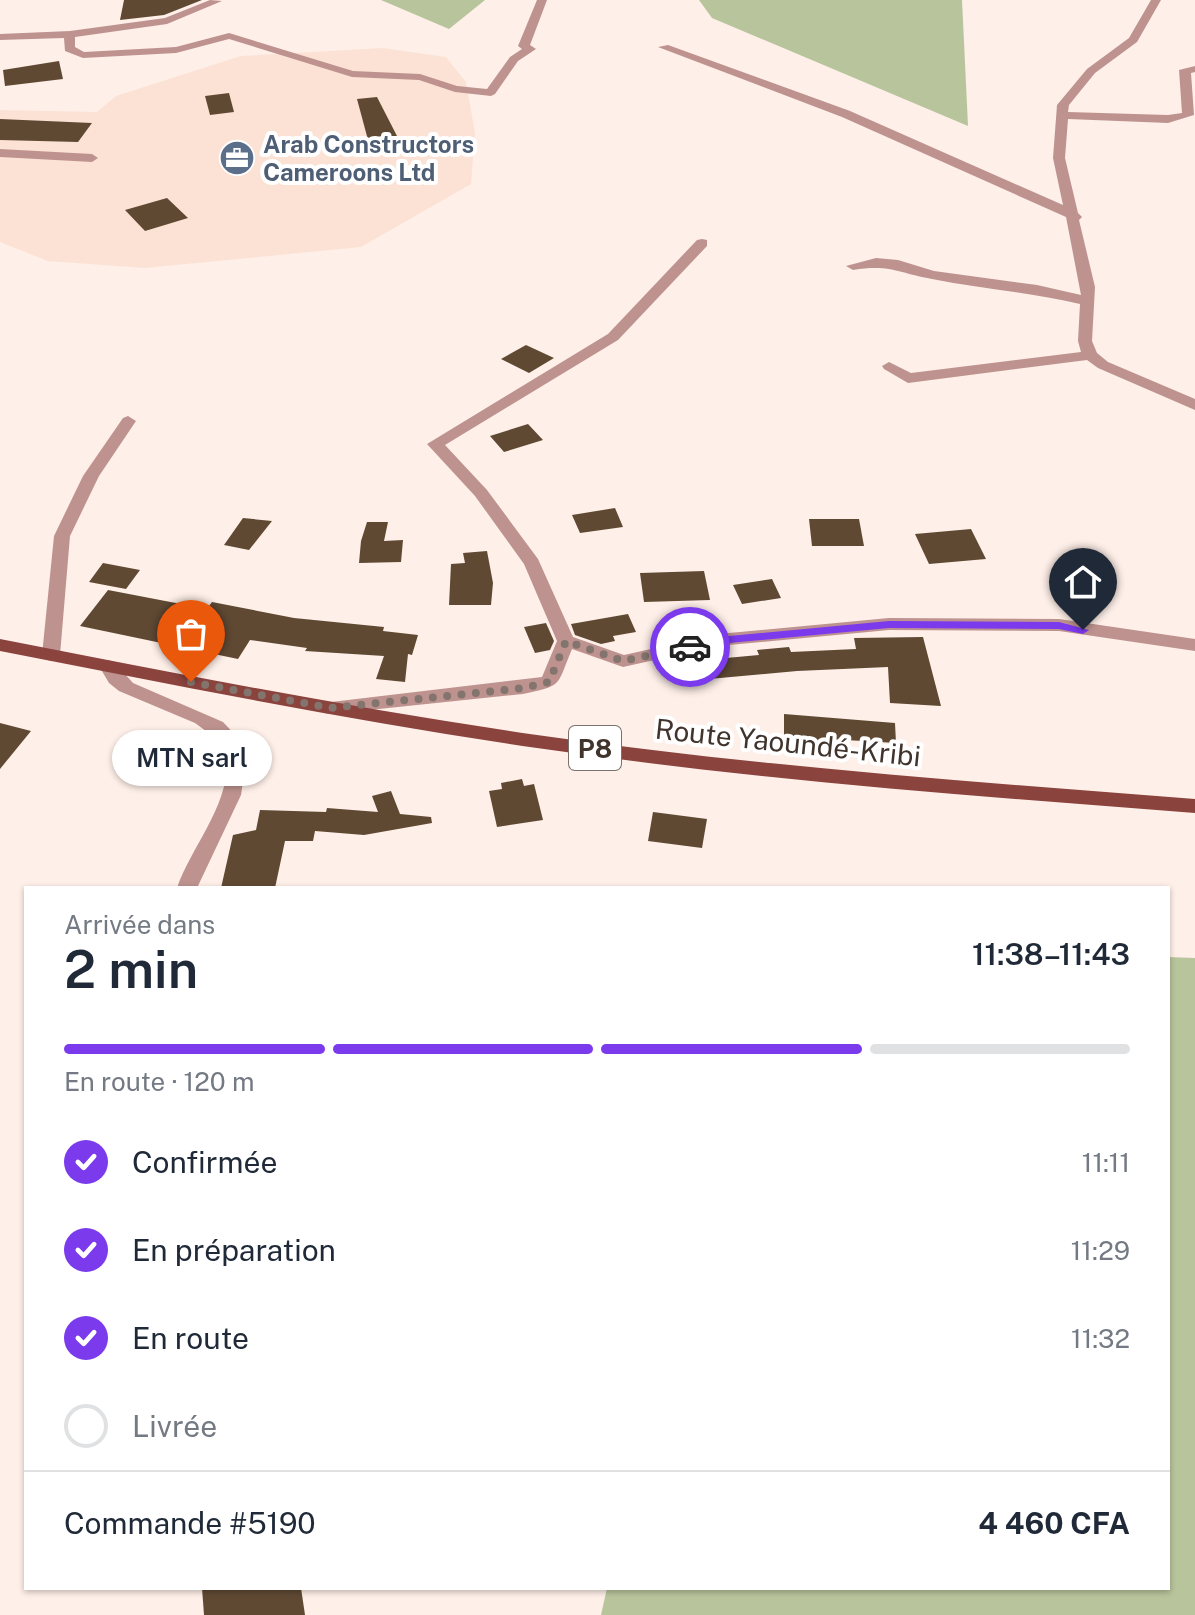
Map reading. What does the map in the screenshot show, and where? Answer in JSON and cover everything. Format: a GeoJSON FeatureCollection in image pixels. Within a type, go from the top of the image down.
{"type":"FeatureCollection","features":[{"type":"Feature","properties":{"kind":"main road","name":"Route Yaoundé-Kribi"},"geometry":{"type":"LineString","coordinates":[[0,645],[462,730],[742,767],[948,788],[1195,806]]}},
{"type":"Feature","properties":{"kind":"street"},"geometry":{"type":"LineString","coordinates":[[70,34],[69,49],[83,55],[176,50],[229,36],[352,74],[420,77],[477,93],[491,92],[514,59],[530,49],[524,46],[542,0]]}},
{"type":"Feature","properties":{"kind":"street"},"geometry":{"type":"LineString","coordinates":[[1156,0],[1133,40],[1091,71],[1063,105],[1059,158],[1075,217],[1088,287],[1085,341],[1090,355],[1103,365],[1195,405]]}},
{"type":"Feature","properties":{"kind":"street"},"geometry":{"type":"LineString","coordinates":[[0,37],[70,34],[167,21],[217,1]]}},
{"type":"Feature","properties":{"kind":"street"},"geometry":{"type":"LineString","coordinates":[[664,47],[846,114],[1048,202],[1075,217]]}},
{"type":"Feature","properties":{"kind":"street"},"geometry":{"type":"LineString","coordinates":[[1062,115],[1168,119],[1188,115],[1185,70],[1195,69]]}},
{"type":"Feature","properties":{"kind":"street"},"geometry":{"type":"LineString","coordinates":[[0,153],[92,158]]}},
{"type":"Feature","properties":{"kind":"street"},"geometry":{"type":"LineString","coordinates":[[331,708],[523,688],[549,682],[566,641],[532,563],[481,493],[435,444],[613,337],[702,243]]}},
{"type":"Feature","properties":{"kind":"street"},"geometry":{"type":"LineString","coordinates":[[853,266],[876,262],[898,264],[932,275],[1037,289],[1087,301]]}},
{"type":"Feature","properties":{"kind":"street"},"geometry":{"type":"LineString","coordinates":[[889,366],[908,378],[1090,355]]}},
{"type":"Feature","properties":{"kind":"street"},"geometry":{"type":"LineString","coordinates":[[51,655],[62,536],[91,476],[128,421]]}},
{"type":"Feature","properties":{"kind":"street"},"geometry":{"type":"LineString","coordinates":[[566,641],[623,661],[718,640],[889,624],[1059,625],[1195,645]]}},
{"type":"Feature","properties":{"kind":"street"},"geometry":{"type":"LineString","coordinates":[[108,666],[126,687],[209,723],[225,733],[234,745],[235,786],[223,818],[188,886]]}},
{"type":"Feature","properties":{"kind":"shaded area","name":"Arab Constructors Cameroons Ltd"},"geometry":{"type":"Polygon","coordinates":[[[383,48],[446,57],[466,82],[475,133],[471,184],[361,247],[145,268],[48,261],[0,242],[0,110],[97,112],[116,96],[241,56],[383,48]]]}},
{"type":"Feature","properties":{"kind":"green space"},"geometry":{"type":"Polygon","coordinates":[[[381,0],[485,0],[449,29],[381,0]]]}},
{"type":"Feature","properties":{"kind":"green space"},"geometry":{"type":"Polygon","coordinates":[[[699,0],[962,0],[968,126],[712,18],[699,0]]]}},
{"type":"Feature","properties":{"kind":"green space"},"geometry":{"type":"Polygon","coordinates":[[[1170,957],[1195,958],[1195,1615],[601,1615],[607,1590],[1170,1590],[1170,957]]]}},
{"type":"Feature","properties":{"kind":"building"},"geometry":{"type":"Polygon","coordinates":[[[124,0],[202,0],[164,15],[120,20],[124,0]]]}},
{"type":"Feature","properties":{"kind":"building"},"geometry":{"type":"Polygon","coordinates":[[[59,61],[63,79],[5,86],[3,70],[59,61]]]}},
{"type":"Feature","properties":{"kind":"building"},"geometry":{"type":"Polygon","coordinates":[[[229,93],[234,112],[210,115],[205,96],[229,93]]]}},
{"type":"Feature","properties":{"kind":"building"},"geometry":{"type":"Polygon","coordinates":[[[377,97],[397,136],[368,140],[357,99],[377,97]]]}},
{"type":"Feature","properties":{"kind":"building"},"geometry":{"type":"Polygon","coordinates":[[[0,119],[92,123],[78,142],[0,140],[0,119]]]}},
{"type":"Feature","properties":{"kind":"building"},"geometry":{"type":"Polygon","coordinates":[[[167,198],[188,218],[145,231],[125,210],[167,198]]]}},
{"type":"Feature","properties":{"kind":"building"},"geometry":{"type":"Polygon","coordinates":[[[526,345],[554,358],[529,373],[501,359],[526,345]]]}},
{"type":"Feature","properties":{"kind":"building"},"geometry":{"type":"Polygon","coordinates":[[[528,424],[543,440],[504,452],[490,436],[528,424]]]}},
{"type":"Feature","properties":{"kind":"building"},"geometry":{"type":"Polygon","coordinates":[[[615,508],[623,527],[580,533],[572,515],[615,508]]]}},
{"type":"Feature","properties":{"kind":"building"},"geometry":{"type":"Polygon","coordinates":[[[243,518],[272,521],[249,550],[224,545],[243,518]]]}},
{"type":"Feature","properties":{"kind":"building"},"geometry":{"type":"Polygon","coordinates":[[[809,519],[859,519],[864,546],[812,546],[809,519]]]}},
{"type":"Feature","properties":{"kind":"building"},"geometry":{"type":"Polygon","coordinates":[[[367,522],[388,522],[384,541],[403,540],[401,562],[359,563],[367,522]]]}},
{"type":"Feature","properties":{"kind":"building"},"geometry":{"type":"Polygon","coordinates":[[[971,529],[986,559],[929,564],[915,534],[971,529]]]}},
{"type":"Feature","properties":{"kind":"building"},"geometry":{"type":"Polygon","coordinates":[[[487,551],[493,583],[491,605],[449,605],[451,564],[465,563],[463,553],[487,551]]]}},
{"type":"Feature","properties":{"kind":"building"},"geometry":{"type":"Polygon","coordinates":[[[103,563],[140,570],[126,589],[89,582],[103,563]]]}},
{"type":"Feature","properties":{"kind":"building"},"geometry":{"type":"Polygon","coordinates":[[[704,571],[710,600],[644,602],[640,573],[704,571]]]}},
{"type":"Feature","properties":{"kind":"building"},"geometry":{"type":"Polygon","coordinates":[[[772,579],[781,598],[742,604],[733,585],[772,579]]]}},
{"type":"Feature","properties":{"kind":"building"},"geometry":{"type":"Polygon","coordinates":[[[108,590],[207,609],[212,602],[294,618],[384,627],[383,631],[418,635],[412,655],[408,654],[405,682],[376,679],[384,656],[305,651],[307,648],[250,640],[238,659],[80,626],[108,590]]]}},
{"type":"Feature","properties":{"kind":"building"},"geometry":{"type":"Polygon","coordinates":[[[628,614],[636,632],[613,636],[615,641],[601,644],[575,635],[571,624],[628,614]]]}},
{"type":"Feature","properties":{"kind":"building"},"geometry":{"type":"Polygon","coordinates":[[[546,623],[554,641],[550,650],[535,653],[524,627],[546,623]]]}},
{"type":"Feature","properties":{"kind":"building"},"geometry":{"type":"Polygon","coordinates":[[[923,637],[941,706],[890,703],[888,667],[797,671],[709,679],[689,684],[682,662],[759,655],[757,650],[789,647],[791,652],[856,649],[854,638],[923,637]]]}},
{"type":"Feature","properties":{"kind":"building"},"geometry":{"type":"Polygon","coordinates":[[[784,714],[895,723],[896,743],[829,739],[829,744],[784,741],[784,714]]]}},
{"type":"Feature","properties":{"kind":"building"},"geometry":{"type":"Polygon","coordinates":[[[0,723],[31,731],[0,769],[0,723]]]}},
{"type":"Feature","properties":{"kind":"building"},"geometry":{"type":"Polygon","coordinates":[[[144,753],[179,757],[167,783],[132,779],[144,753]]]}},
{"type":"Feature","properties":{"kind":"building"},"geometry":{"type":"Polygon","coordinates":[[[522,779],[524,786],[534,784],[543,820],[497,827],[489,791],[502,789],[501,783],[522,779]]]}},
{"type":"Feature","properties":{"kind":"building"},"geometry":{"type":"Polygon","coordinates":[[[391,791],[400,814],[431,817],[432,823],[364,835],[315,831],[313,841],[285,841],[275,886],[221,886],[233,835],[256,830],[260,810],[326,812],[327,808],[378,812],[372,796],[391,791]]]}},
{"type":"Feature","properties":{"kind":"building"},"geometry":{"type":"Polygon","coordinates":[[[653,812],[707,819],[702,848],[648,841],[653,812]]]}},
{"type":"Feature","properties":{"kind":"building"},"geometry":{"type":"Polygon","coordinates":[[[202,1590],[301,1590],[305,1615],[204,1615],[202,1590]]]}},
{"type":"Feature","properties":{"kind":"way so far"},"geometry":{"type":"LineString","coordinates":[[191,682],[331,708],[523,688],[549,682],[566,641],[623,661],[690,647]]}},
{"type":"Feature","properties":{"kind":"place","name":"Arab Constructors Cameroons Ltd"},"geometry":{"type":"Point","coordinates":[237,158]}},
{"type":"Feature","properties":{"kind":"place","name":"MTN sarl"},"geometry":{"type":"Point","coordinates":[191,682]}},
{"type":"Feature","properties":{"kind":"route"},"geometry":{"type":"LineString","coordinates":[[690,647],[718,640],[889,624],[1059,625],[1083,630]]}}]}
